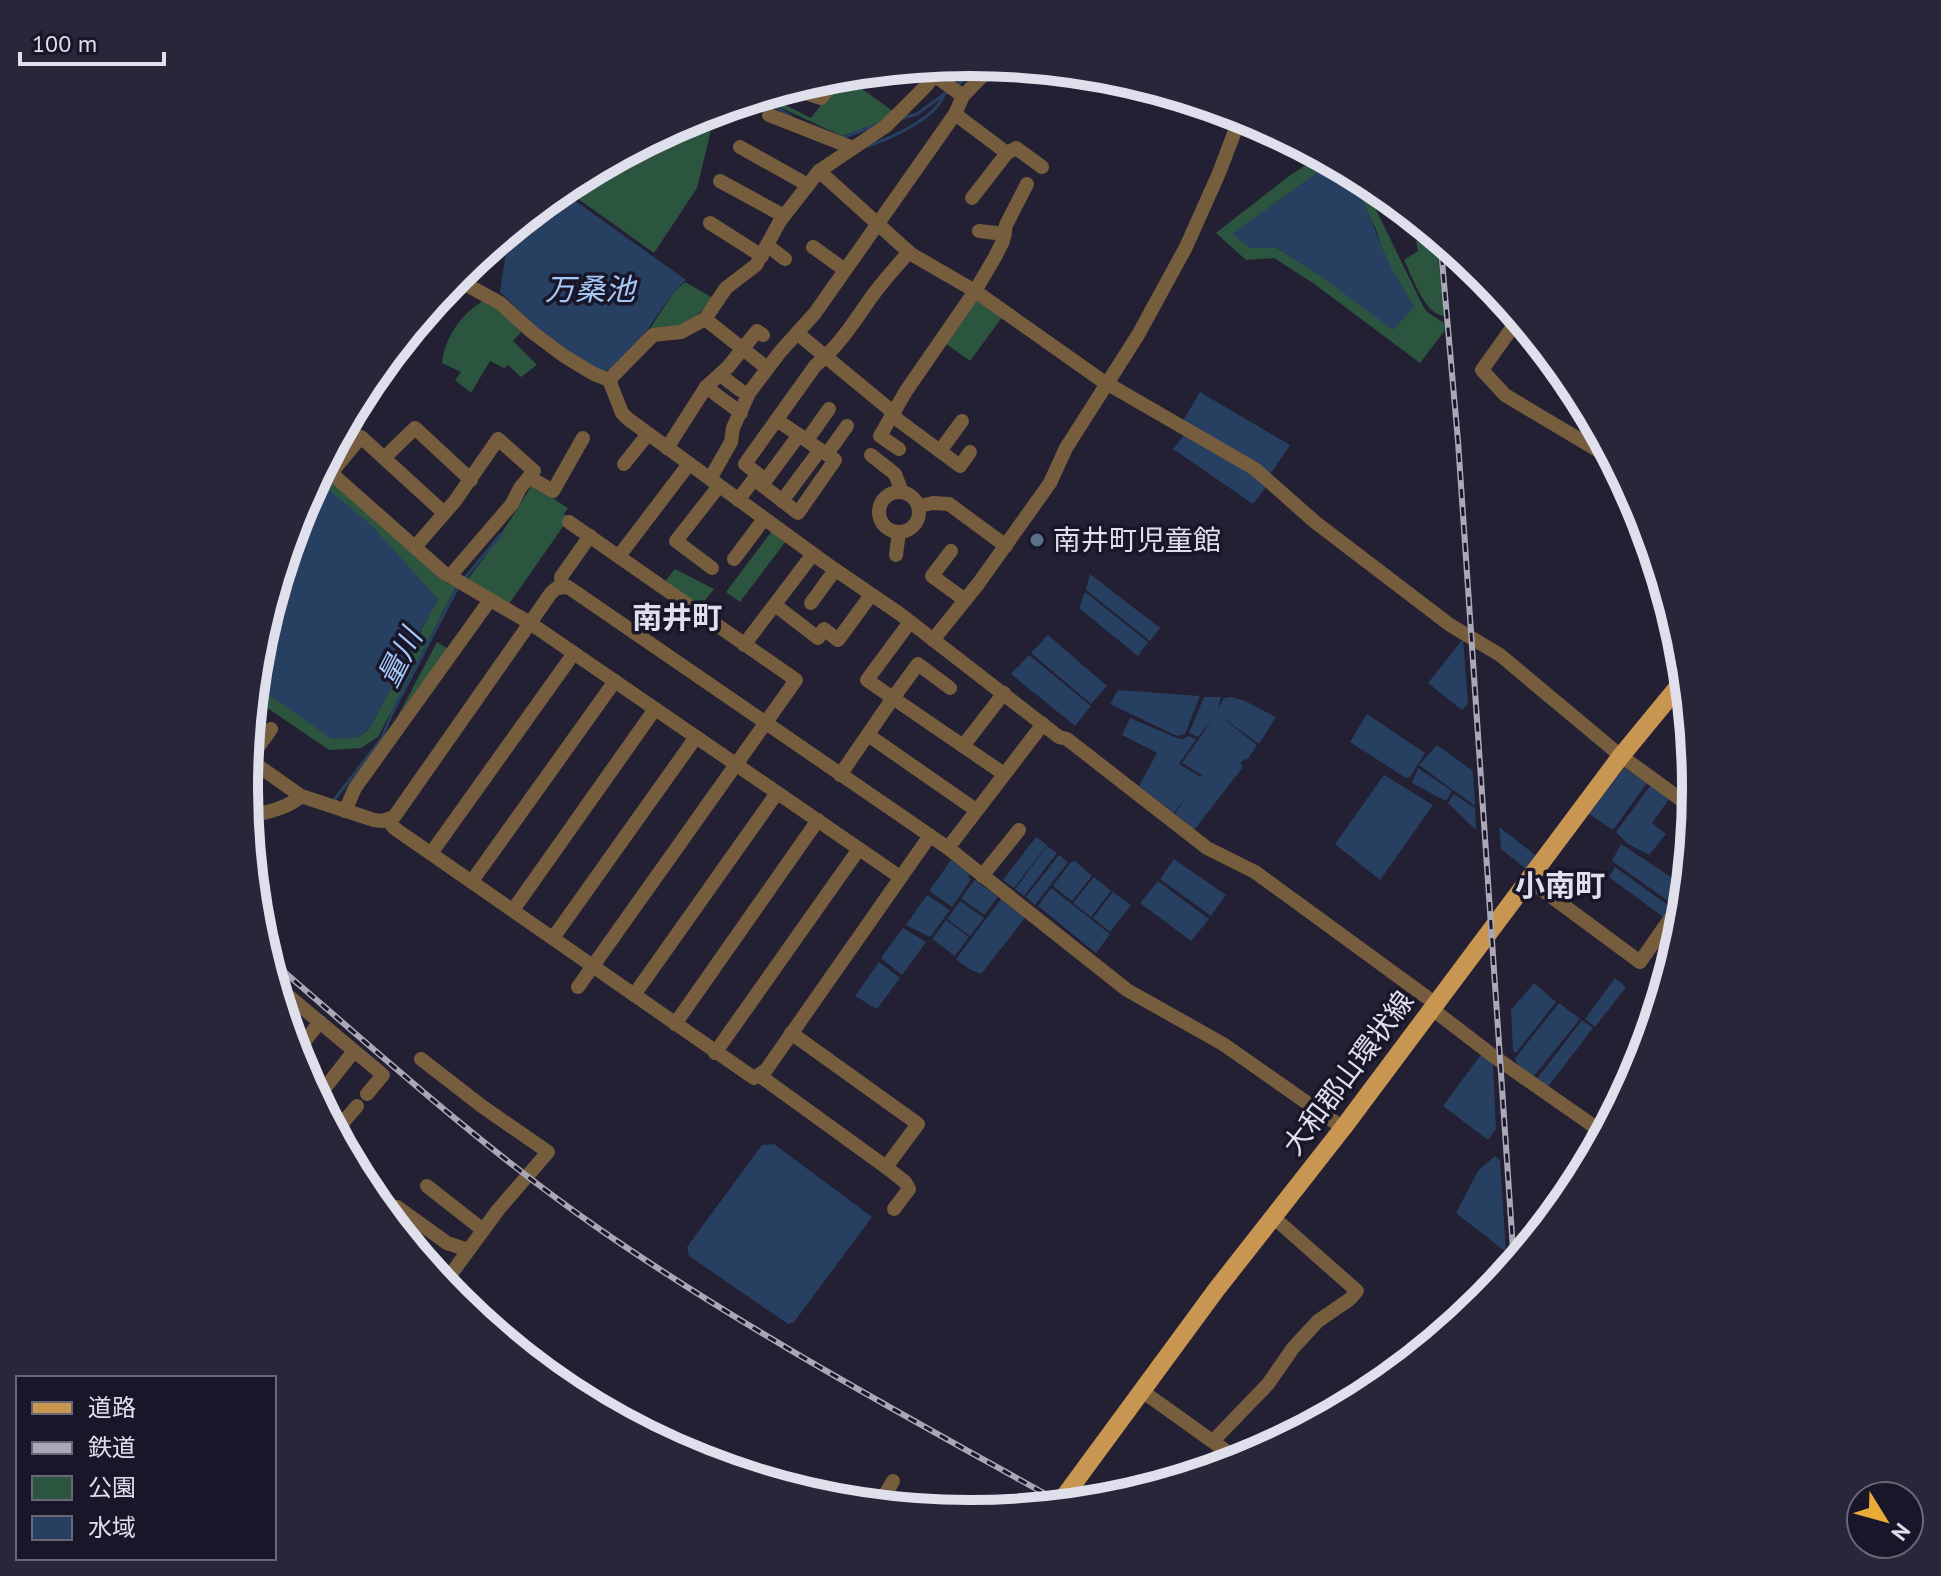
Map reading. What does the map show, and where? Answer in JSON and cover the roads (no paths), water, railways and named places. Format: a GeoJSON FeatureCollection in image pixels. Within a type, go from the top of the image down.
{"type":"FeatureCollection","features":[{"type":"Feature","properties":{"kind":"main road","name":"大和郡山環状線"},"geometry":{"type":"LineString","coordinates":[[1067,1493],[1272,1216],[1343,1128],[1621,756],[1675,690]]}},
{"type":"Feature","properties":{"kind":"street"},"geometry":{"type":"LineString","coordinates":[[712,568],[676,541],[714,482],[749,393],[815,313],[955,114],[960,95],[980,76]]}},
{"type":"Feature","properties":{"kind":"street"},"geometry":{"type":"LineString","coordinates":[[941,77],[960,95]]}},
{"type":"Feature","properties":{"kind":"street"},"geometry":{"type":"LineString","coordinates":[[609,380],[653,335],[681,332],[705,319],[726,288],[748,272],[765,251],[784,216],[819,171],[891,122],[932,78]]}},
{"type":"Feature","properties":{"kind":"street"},"geometry":{"type":"LineString","coordinates":[[955,114],[1007,153]]}},
{"type":"Feature","properties":{"kind":"street"},"geometry":{"type":"LineString","coordinates":[[769,115],[853,148]]}},
{"type":"Feature","properties":{"kind":"street"},"geometry":{"type":"LineString","coordinates":[[933,640],[1056,475],[1066,448],[1109,384],[1186,247],[1236,128]]}},
{"type":"Feature","properties":{"kind":"street"},"geometry":{"type":"LineString","coordinates":[[740,147],[808,185]]}},
{"type":"Feature","properties":{"kind":"street"},"geometry":{"type":"LineString","coordinates":[[972,198],[1007,153],[1016,148],[1042,167]]}},
{"type":"Feature","properties":{"kind":"street"},"geometry":{"type":"LineString","coordinates":[[819,171],[909,252],[975,291],[1109,384],[1255,469],[1315,522],[1450,625],[1500,655],[1621,756],[1682,800]]}},
{"type":"Feature","properties":{"kind":"street"},"geometry":{"type":"LineString","coordinates":[[720,181],[784,216]]}},
{"type":"Feature","properties":{"kind":"street"},"geometry":{"type":"LineString","coordinates":[[921,437],[906,449],[880,436],[912,382],[975,291],[1003,241],[1010,216],[1027,184]]}},
{"type":"Feature","properties":{"kind":"street"},"geometry":{"type":"LineString","coordinates":[[719,224],[785,259]]}},
{"type":"Feature","properties":{"kind":"street"},"geometry":{"type":"LineString","coordinates":[[979,231],[1005,234]]}},
{"type":"Feature","properties":{"kind":"street"},"geometry":{"type":"LineString","coordinates":[[813,247],[845,270]]}},
{"type":"Feature","properties":{"kind":"street"},"geometry":{"type":"LineString","coordinates":[[758,482],[758,474],[745,464],[815,366],[827,357],[909,252]]}},
{"type":"Feature","properties":{"kind":"street"},"geometry":{"type":"LineString","coordinates":[[467,285],[500,303],[564,356],[609,380],[622,413],[648,434],[910,622],[1043,724],[1113,773],[1207,848],[1255,872],[1434,1006],[1496,1058],[1596,1128]]}},
{"type":"Feature","properties":{"kind":"street"},"geometry":{"type":"LineString","coordinates":[[705,319],[767,368]]}},
{"type":"Feature","properties":{"kind":"street"},"geometry":{"type":"LineString","coordinates":[[1513,327],[1482,370],[1505,395],[1596,449]]}},
{"type":"Feature","properties":{"kind":"street"},"geometry":{"type":"LineString","coordinates":[[667,448],[706,387],[757,331],[763,335]]}},
{"type":"Feature","properties":{"kind":"street"},"geometry":{"type":"LineString","coordinates":[[797,333],[893,415],[960,466],[970,452]]}},
{"type":"Feature","properties":{"kind":"street"},"geometry":{"type":"LineString","coordinates":[[720,375],[740,390]]}},
{"type":"Feature","properties":{"kind":"street"},"geometry":{"type":"LineString","coordinates":[[706,387],[741,413]]}},
{"type":"Feature","properties":{"kind":"street"},"geometry":{"type":"LineString","coordinates":[[738,500],[829,409]]}},
{"type":"Feature","properties":{"kind":"street"},"geometry":{"type":"LineString","coordinates":[[758,482],[798,513],[835,460],[777,420]]}},
{"type":"Feature","properties":{"kind":"street"},"geometry":{"type":"LineString","coordinates":[[940,451],[962,421]]}},
{"type":"Feature","properties":{"kind":"street"},"geometry":{"type":"LineString","coordinates":[[824,452],[847,426]]}},
{"type":"Feature","properties":{"kind":"street"},"geometry":{"type":"LineString","coordinates":[[384,458],[415,428],[471,480]]}},
{"type":"Feature","properties":{"kind":"street"},"geometry":{"type":"LineString","coordinates":[[624,464],[648,434]]}},
{"type":"Feature","properties":{"kind":"street"},"geometry":{"type":"LineString","coordinates":[[334,470],[361,437],[444,513]]}},
{"type":"Feature","properties":{"kind":"street"},"geometry":{"type":"LineString","coordinates":[[529,477],[553,491],[583,438]]}},
{"type":"Feature","properties":{"kind":"street"},"geometry":{"type":"LineString","coordinates":[[415,547],[471,480],[498,439],[534,471],[458,581]]}},
{"type":"Feature","properties":{"kind":"street"},"geometry":{"type":"LineString","coordinates":[[871,455],[895,474],[902,492]]}},
{"type":"Feature","properties":{"kind":"street"},"geometry":{"type":"LineString","coordinates":[[619,556],[689,464]]}},
{"type":"Feature","properties":{"kind":"street"},"geometry":{"type":"LineString","coordinates":[[332,474],[458,581],[530,623],[900,877]]}},
{"type":"Feature","properties":{"kind":"street"},"geometry":{"type":"LineString","coordinates":[[902,492],[912,497],[919,506],[916,523],[899,532],[875,522],[882,501],[891,494],[902,492]]}},
{"type":"Feature","properties":{"kind":"street"},"geometry":{"type":"LineString","coordinates":[[919,506],[949,504],[1006,546]]}},
{"type":"Feature","properties":{"kind":"street"},"geometry":{"type":"LineString","coordinates":[[734,559],[764,519]]}},
{"type":"Feature","properties":{"kind":"street"},"geometry":{"type":"LineString","coordinates":[[569,522],[796,680],[578,987]]}},
{"type":"Feature","properties":{"kind":"street"},"geometry":{"type":"LineString","coordinates":[[896,555],[900,545],[899,532]]}},
{"type":"Feature","properties":{"kind":"street"},"geometry":{"type":"LineString","coordinates":[[562,586],[561,577],[590,536]]}},
{"type":"Feature","properties":{"kind":"street"},"geometry":{"type":"LineString","coordinates":[[951,551],[932,576],[965,600]]}},
{"type":"Feature","properties":{"kind":"street"},"geometry":{"type":"LineString","coordinates":[[744,645],[813,554]]}},
{"type":"Feature","properties":{"kind":"street"},"geometry":{"type":"LineString","coordinates":[[811,603],[835,570]]}},
{"type":"Feature","properties":{"kind":"street"},"geometry":{"type":"LineString","coordinates":[[259,767],[301,796],[374,820],[388,820],[421,780],[551,593],[562,586]]}},
{"type":"Feature","properties":{"kind":"street"},"geometry":{"type":"LineString","coordinates":[[562,586],[574,590],[948,848],[1127,990],[1223,1044],[1343,1128]]}},
{"type":"Feature","properties":{"kind":"street"},"geometry":{"type":"LineString","coordinates":[[775,605],[818,638],[824,629],[838,640],[871,595]]}},
{"type":"Feature","properties":{"kind":"street"},"geometry":{"type":"LineString","coordinates":[[345,811],[355,788],[490,600]]}},
{"type":"Feature","properties":{"kind":"street"},"geometry":{"type":"LineString","coordinates":[[910,622],[867,680],[1004,774]]}},
{"type":"Feature","properties":{"kind":"street"},"geometry":{"type":"LineString","coordinates":[[432,852],[574,653]]}},
{"type":"Feature","properties":{"kind":"street"},"geometry":{"type":"LineString","coordinates":[[840,775],[918,664],[950,688]]}},
{"type":"Feature","properties":{"kind":"street"},"geometry":{"type":"LineString","coordinates":[[472,881],[615,681]]}},
{"type":"Feature","properties":{"kind":"street"},"geometry":{"type":"LineString","coordinates":[[963,746],[1004,693]]}},
{"type":"Feature","properties":{"kind":"street"},"geometry":{"type":"LineString","coordinates":[[513,910],[655,709]]}},
{"type":"Feature","properties":{"kind":"street"},"geometry":{"type":"LineString","coordinates":[[948,848],[1043,724]]}},
{"type":"Feature","properties":{"kind":"street"},"geometry":{"type":"LineString","coordinates":[[260,744],[268,734],[261,732]]}},
{"type":"Feature","properties":{"kind":"street"},"geometry":{"type":"LineString","coordinates":[[868,735],[976,810]]}},
{"type":"Feature","properties":{"kind":"street"},"geometry":{"type":"LineString","coordinates":[[553,938],[696,737]]}},
{"type":"Feature","properties":{"kind":"street"},"geometry":{"type":"LineString","coordinates":[[634,995],[777,793]]}},
{"type":"Feature","properties":{"kind":"street"},"geometry":{"type":"LineString","coordinates":[[259,813],[295,802],[301,796]]}},
{"type":"Feature","properties":{"kind":"street"},"geometry":{"type":"LineString","coordinates":[[388,820],[394,828],[754,1078],[760,1076],[929,837]]}},
{"type":"Feature","properties":{"kind":"street"},"geometry":{"type":"LineString","coordinates":[[675,1024],[818,820]]}},
{"type":"Feature","properties":{"kind":"street"},"geometry":{"type":"LineString","coordinates":[[982,876],[1019,830]]}},
{"type":"Feature","properties":{"kind":"street"},"geometry":{"type":"LineString","coordinates":[[715,1053],[859,849]]}},
{"type":"Feature","properties":{"kind":"street"},"geometry":{"type":"LineString","coordinates":[[1529,880],[1640,962],[1661,935],[1671,915]]}},
{"type":"Feature","properties":{"kind":"street"},"geometry":{"type":"LineString","coordinates":[[1661,935],[1666,938]]}},
{"type":"Feature","properties":{"kind":"street"},"geometry":{"type":"LineString","coordinates":[[290,997],[383,1075],[367,1094]]}},
{"type":"Feature","properties":{"kind":"street"},"geometry":{"type":"LineString","coordinates":[[305,1040],[320,1022]]}},
{"type":"Feature","properties":{"kind":"street"},"geometry":{"type":"LineString","coordinates":[[791,1033],[918,1124],[886,1167]]}},
{"type":"Feature","properties":{"kind":"street"},"geometry":{"type":"LineString","coordinates":[[325,1088],[354,1051]]}},
{"type":"Feature","properties":{"kind":"street"},"geometry":{"type":"LineString","coordinates":[[421,1059],[548,1152],[523,1178],[451,1274]]}},
{"type":"Feature","properties":{"kind":"street"},"geometry":{"type":"LineString","coordinates":[[760,1076],[905,1182],[909,1189],[894,1209]]}},
{"type":"Feature","properties":{"kind":"street"},"geometry":{"type":"LineString","coordinates":[[343,1123],[357,1106]]}},
{"type":"Feature","properties":{"kind":"street"},"geometry":{"type":"LineString","coordinates":[[427,1186],[483,1230]]}},
{"type":"Feature","properties":{"kind":"street"},"geometry":{"type":"LineString","coordinates":[[397,1207],[447,1243],[468,1250]]}},
{"type":"Feature","properties":{"kind":"street"},"geometry":{"type":"LineString","coordinates":[[1213,1441],[1268,1384],[1293,1348],[1318,1321],[1357,1291],[1272,1216]]}},
{"type":"Feature","properties":{"kind":"street"},"geometry":{"type":"LineString","coordinates":[[1142,1391],[1227,1452]]}},
{"type":"Feature","properties":{"kind":"street"},"geometry":{"type":"LineString","coordinates":[[885,1495],[893,1481]]}},
{"type":"Feature","properties":{"kind":"water"},"geometry":{"type":"Polygon","coordinates":[[[1322,169],[1357,191],[1387,259],[1414,307],[1393,330],[1277,248],[1251,248],[1232,234],[1322,169]]]}},
{"type":"Feature","properties":{"kind":"water","name":"万桑池"},"geometry":{"type":"Polygon","coordinates":[[[572,198],[686,280],[624,359],[600,373],[551,341],[500,292],[507,248],[572,198]]]}},
{"type":"Feature","properties":{"kind":"water"},"geometry":{"type":"Polygon","coordinates":[[[1200,392],[1290,445],[1269,476],[1183,421],[1200,392]]]}},
{"type":"Feature","properties":{"kind":"water"},"geometry":{"type":"Polygon","coordinates":[[[1186,433],[1248,470],[1266,487],[1253,504],[1173,449],[1186,433]]]}},
{"type":"Feature","properties":{"kind":"water"},"geometry":{"type":"Polygon","coordinates":[[[326,487],[370,524],[438,599],[369,729],[357,737],[332,739],[265,692],[272,649],[296,559],[326,487]]]}},
{"type":"Feature","properties":{"kind":"water"},"geometry":{"type":"Polygon","coordinates":[[[1090,574],[1160,628],[1150,641],[1086,590],[1090,574]]]}},
{"type":"Feature","properties":{"kind":"water"},"geometry":{"type":"Polygon","coordinates":[[[1085,592],[1148,642],[1138,656],[1079,608],[1085,592]]]}},
{"type":"Feature","properties":{"kind":"water"},"geometry":{"type":"Polygon","coordinates":[[[1048,635],[1107,686],[1091,704],[1031,653],[1048,635]]]}},
{"type":"Feature","properties":{"kind":"water"},"geometry":{"type":"Polygon","coordinates":[[[1463,639],[1468,704],[1462,710],[1428,683],[1463,639]]]}},
{"type":"Feature","properties":{"kind":"water"},"geometry":{"type":"Polygon","coordinates":[[[1029,655],[1091,706],[1075,726],[1011,674],[1029,655]]]}},
{"type":"Feature","properties":{"kind":"water"},"geometry":{"type":"Polygon","coordinates":[[[1118,690],[1200,696],[1185,734],[1177,736],[1110,704],[1118,690]]]}},
{"type":"Feature","properties":{"kind":"water"},"geometry":{"type":"Polygon","coordinates":[[[1204,697],[1221,697],[1218,709],[1224,698],[1232,697],[1276,717],[1259,744],[1216,713],[1257,745],[1247,760],[1240,763],[1243,767],[1194,830],[1175,814],[1185,799],[1174,813],[1139,786],[1157,753],[1122,735],[1130,718],[1177,738],[1188,736],[1196,739],[1179,764],[1201,777],[1182,763],[1212,720],[1198,737],[1189,733],[1204,697]]]}},
{"type":"Feature","properties":{"kind":"water"},"geometry":{"type":"Polygon","coordinates":[[[1367,714],[1425,753],[1410,777],[1406,778],[1350,742],[1367,714]]]}},
{"type":"Feature","properties":{"kind":"water"},"geometry":{"type":"Polygon","coordinates":[[[1437,745],[1473,771],[1475,806],[1419,765],[1437,745]]]}},
{"type":"Feature","properties":{"kind":"water"},"geometry":{"type":"Polygon","coordinates":[[[1418,768],[1452,791],[1446,801],[1412,783],[1418,768]]]}},
{"type":"Feature","properties":{"kind":"water"},"geometry":{"type":"Polygon","coordinates":[[[1624,768],[1647,783],[1613,830],[1589,814],[1624,768]]]}},
{"type":"Feature","properties":{"kind":"water"},"geometry":{"type":"Polygon","coordinates":[[[1384,775],[1433,805],[1380,880],[1335,844],[1384,775]]]}},
{"type":"Feature","properties":{"kind":"water"},"geometry":{"type":"Polygon","coordinates":[[[1651,785],[1669,799],[1652,823],[1666,834],[1649,855],[1628,844],[1616,832],[1651,785]]]}},
{"type":"Feature","properties":{"kind":"water"},"geometry":{"type":"Polygon","coordinates":[[[1454,794],[1475,808],[1476,830],[1448,803],[1454,794]]]}},
{"type":"Feature","properties":{"kind":"water"},"geometry":{"type":"Polygon","coordinates":[[[1499,827],[1534,854],[1526,869],[1501,849],[1499,827]]]}},
{"type":"Feature","properties":{"kind":"water"},"geometry":{"type":"Polygon","coordinates":[[[1036,837],[1047,845],[1014,888],[1003,880],[1036,837]]]}},
{"type":"Feature","properties":{"kind":"water"},"geometry":{"type":"Polygon","coordinates":[[[1621,844],[1676,880],[1673,904],[1612,861],[1621,844]]]}},
{"type":"Feature","properties":{"kind":"water"},"geometry":{"type":"Polygon","coordinates":[[[1047,846],[1057,853],[1024,896],[1015,889],[1047,846]]]}},
{"type":"Feature","properties":{"kind":"water"},"geometry":{"type":"Polygon","coordinates":[[[1059,855],[1068,862],[1035,905],[1026,897],[1059,855]]]}},
{"type":"Feature","properties":{"kind":"water"},"geometry":{"type":"Polygon","coordinates":[[[1174,859],[1226,895],[1211,916],[1160,879],[1174,859]]]}},
{"type":"Feature","properties":{"kind":"water"},"geometry":{"type":"Polygon","coordinates":[[[951,860],[970,874],[968,877],[971,879],[952,907],[929,891],[951,860]]]}},
{"type":"Feature","properties":{"kind":"water"},"geometry":{"type":"Polygon","coordinates":[[[1075,861],[1092,876],[1072,901],[1053,886],[1075,861]]]}},
{"type":"Feature","properties":{"kind":"water"},"geometry":{"type":"Polygon","coordinates":[[[1615,867],[1669,906],[1663,917],[1609,877],[1615,867]]]}},
{"type":"Feature","properties":{"kind":"water"},"geometry":{"type":"Polygon","coordinates":[[[1094,877],[1111,891],[1091,917],[1073,903],[1094,877]]]}},
{"type":"Feature","properties":{"kind":"water"},"geometry":{"type":"Polygon","coordinates":[[[975,880],[998,897],[984,915],[961,898],[975,880]]]}},
{"type":"Feature","properties":{"kind":"water"},"geometry":{"type":"Polygon","coordinates":[[[1158,881],[1209,919],[1191,941],[1140,903],[1158,881]]]}},
{"type":"Feature","properties":{"kind":"water"},"geometry":{"type":"Polygon","coordinates":[[[1051,888],[1110,934],[1096,953],[1038,906],[1051,888]]]}},
{"type":"Feature","properties":{"kind":"water"},"geometry":{"type":"Polygon","coordinates":[[[1113,892],[1131,905],[1110,932],[1093,918],[1113,892]]]}},
{"type":"Feature","properties":{"kind":"water"},"geometry":{"type":"Polygon","coordinates":[[[927,895],[950,910],[930,937],[906,925],[927,895]]]}},
{"type":"Feature","properties":{"kind":"water"},"geometry":{"type":"Polygon","coordinates":[[[1001,899],[1025,918],[981,974],[956,959],[1001,899]]]}},
{"type":"Feature","properties":{"kind":"water"},"geometry":{"type":"Polygon","coordinates":[[[960,901],[984,918],[970,936],[947,919],[960,901]]]}},
{"type":"Feature","properties":{"kind":"water"},"geometry":{"type":"Polygon","coordinates":[[[946,920],[969,937],[955,956],[932,939],[946,920]]]}},
{"type":"Feature","properties":{"kind":"water"},"geometry":{"type":"Polygon","coordinates":[[[903,928],[926,942],[902,975],[881,958],[903,928]]]}},
{"type":"Feature","properties":{"kind":"water"},"geometry":{"type":"Polygon","coordinates":[[[879,962],[900,978],[877,1009],[855,996],[879,962]]]}},
{"type":"Feature","properties":{"kind":"water"},"geometry":{"type":"Polygon","coordinates":[[[1615,978],[1626,987],[1595,1027],[1585,1019],[1615,978]]]}},
{"type":"Feature","properties":{"kind":"water"},"geometry":{"type":"Polygon","coordinates":[[[1534,983],[1556,1002],[1516,1053],[1513,1051],[1511,1010],[1534,983]]]}},
{"type":"Feature","properties":{"kind":"water"},"geometry":{"type":"Polygon","coordinates":[[[1559,1003],[1580,1019],[1533,1077],[1517,1064],[1515,1058],[1559,1003]]]}},
{"type":"Feature","properties":{"kind":"water"},"geometry":{"type":"Polygon","coordinates":[[[1582,1020],[1593,1028],[1547,1088],[1536,1080],[1582,1020]]]}},
{"type":"Feature","properties":{"kind":"water"},"geometry":{"type":"Polygon","coordinates":[[[1486,1055],[1493,1064],[1496,1129],[1488,1140],[1443,1106],[1480,1056],[1486,1055]]]}},
{"type":"Feature","properties":{"kind":"water"},"geometry":{"type":"Polygon","coordinates":[[[774,1144],[872,1217],[794,1322],[788,1324],[689,1256],[687,1247],[762,1145],[774,1144]]]}},
{"type":"Feature","properties":{"kind":"water"},"geometry":{"type":"Polygon","coordinates":[[[1495,1156],[1500,1160],[1506,1252],[1456,1213],[1478,1171],[1495,1156]]]}},
{"type":"Feature","properties":{"kind":"waterway"},"geometry":{"type":"LineString","coordinates":[[957,85],[969,76]]}},
{"type":"Feature","properties":{"kind":"waterway"},"geometry":{"type":"LineString","coordinates":[[903,118],[917,114],[947,92]]}},
{"type":"Feature","properties":{"kind":"waterway"},"geometry":{"type":"LineString","coordinates":[[868,146],[923,119],[940,103],[944,94]]}},
{"type":"Feature","properties":{"kind":"waterway"},"geometry":{"type":"LineString","coordinates":[[768,106],[792,117]]}},
{"type":"Feature","properties":{"kind":"waterway"},"geometry":{"type":"LineString","coordinates":[[842,138],[876,125]]}},
{"type":"Feature","properties":{"kind":"waterway","name":"量川"},"geometry":{"type":"LineString","coordinates":[[465,578],[501,534]]}},
{"type":"Feature","properties":{"kind":"waterway","name":"量川"},"geometry":{"type":"LineString","coordinates":[[334,800],[382,738],[458,587]]}},
{"type":"Feature","properties":{"kind":"railway"},"geometry":{"type":"LineString","coordinates":[[1441,254],[1458,441],[1513,1248]]}},
{"type":"Feature","properties":{"kind":"railway"},"geometry":{"type":"LineString","coordinates":[[283,971],[468,1130],[595,1226],[768,1337],[1048,1495]]}},
{"type":"Feature","properties":{"kind":"place","name":"南井町児童館"},"geometry":{"type":"Point","coordinates":[1037,540]}},
{"type":"Feature","properties":{"kind":"district","name":"南井町"},"geometry":{"type":"Point","coordinates":[677,618]}},
{"type":"Feature","properties":{"kind":"district","name":"小南町"},"geometry":{"type":"Point","coordinates":[1560,886]}}]}
